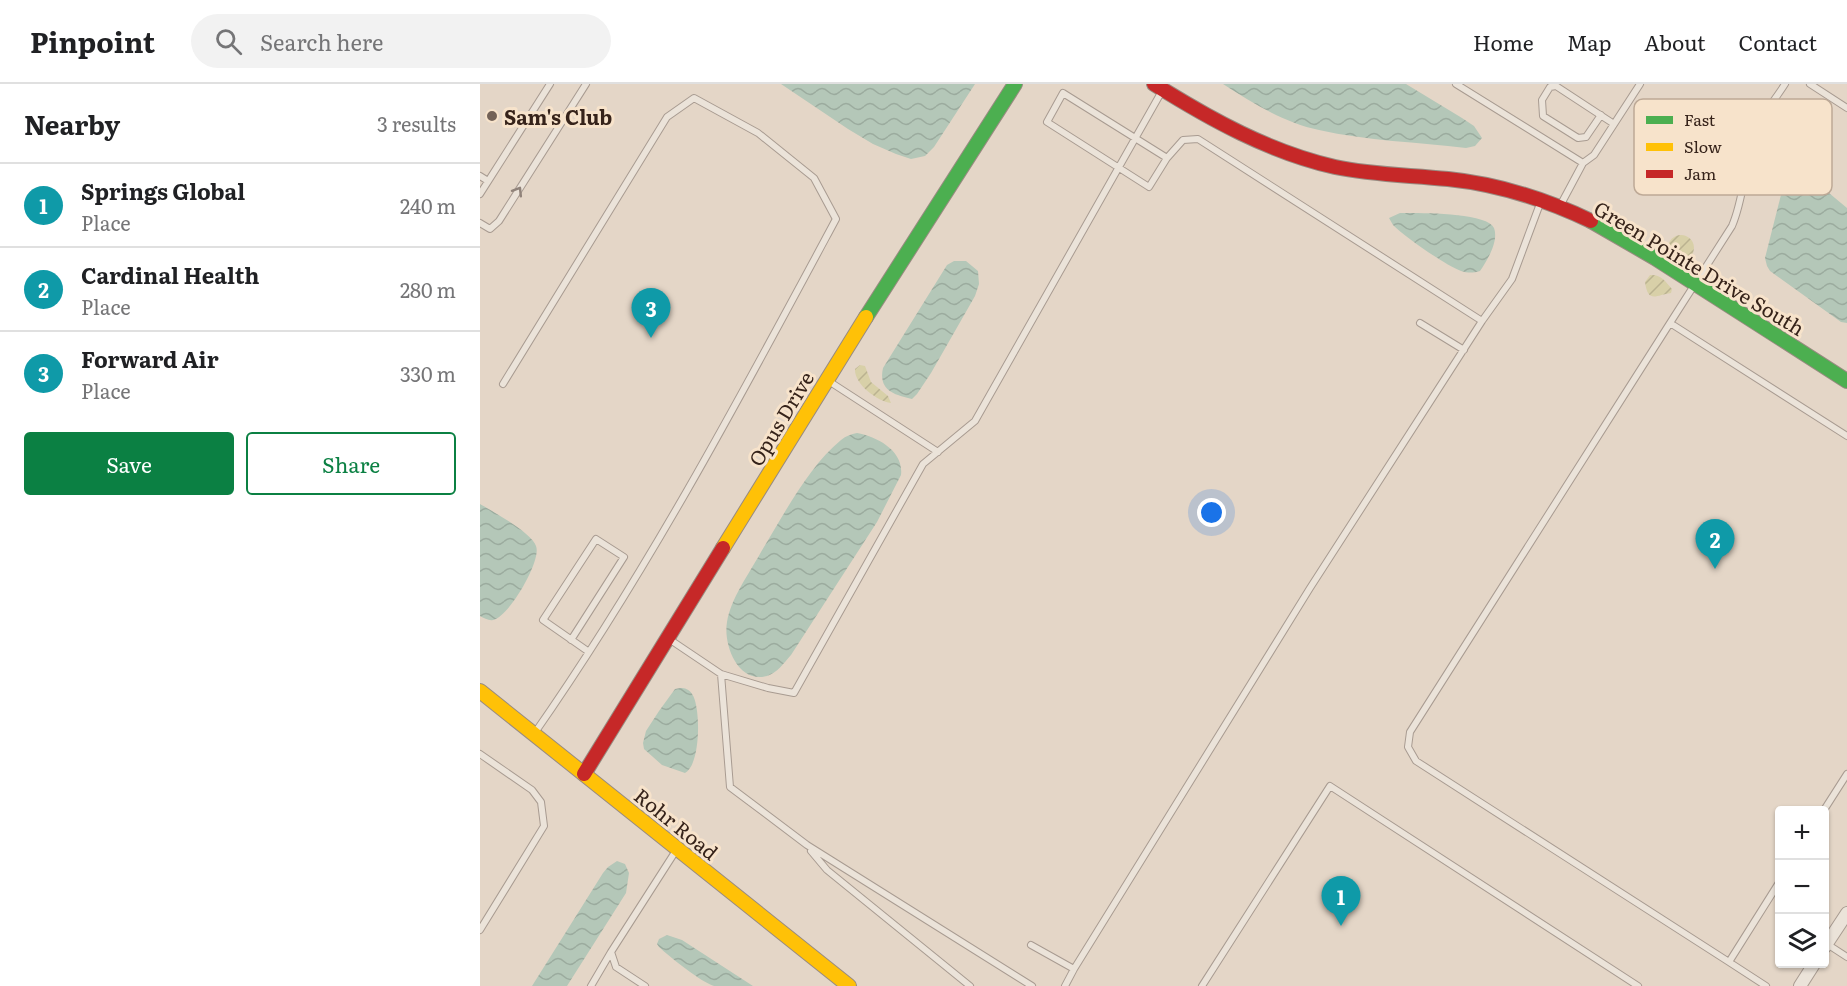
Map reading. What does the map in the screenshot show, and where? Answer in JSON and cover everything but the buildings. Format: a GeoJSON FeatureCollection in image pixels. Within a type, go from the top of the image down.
{"type":"FeatureCollection","features":[{"type":"Feature","properties":{"kind":"street","name":"Opus Drive"},"geometry":{"type":"LineString","coordinates":[[584,774],[826,380],[1014,84]]}},
{"type":"Feature","properties":{"kind":"street","name":"Green Pointe Drive South"},"geometry":{"type":"LineString","coordinates":[[1158,87],[1253,140],[1307,159],[1336,167],[1375,173],[1463,181],[1503,189],[1559,207],[1626,240],[1847,381]]}},
{"type":"Feature","properties":{"kind":"street","name":"Rohr Road"},"geometry":{"type":"LineString","coordinates":[[480,691],[849,986]]}},
{"type":"Feature","properties":{"kind":"street"},"geometry":{"type":"LineString","coordinates":[[1829,941],[1847,913]]}},
{"type":"Feature","properties":{"kind":"street"},"geometry":{"type":"LineString","coordinates":[[1800,986],[1811,968]]}},
{"type":"Feature","properties":{"kind":"lane"},"geometry":{"type":"LineString","coordinates":[[480,194],[550,84]]}},
{"type":"Feature","properties":{"kind":"lane"},"geometry":{"type":"LineString","coordinates":[[480,223],[490,229],[499,221],[586,84]]}},
{"type":"Feature","properties":{"kind":"lane"},"geometry":{"type":"LineString","coordinates":[[1456,84],[1583,163]]}},
{"type":"Feature","properties":{"kind":"lane"},"geometry":{"type":"LineString","coordinates":[[1559,207],[1583,163],[1594,155],[1640,84]]}},
{"type":"Feature","properties":{"kind":"lane"},"geometry":{"type":"LineString","coordinates":[[1776,99],[1785,84]]}},
{"type":"Feature","properties":{"kind":"lane"},"geometry":{"type":"LineString","coordinates":[[1810,84],[1847,108]]}},
{"type":"Feature","properties":{"kind":"lane"},"geometry":{"type":"LineString","coordinates":[[1601,115],[1586,137],[1578,138],[1543,116],[1542,100],[1550,87],[1556,86],[1601,115],[1614,124]]}},
{"type":"Feature","properties":{"kind":"lane"},"geometry":{"type":"LineString","coordinates":[[669,639],[721,674],[794,693],[923,464],[975,421],[1135,138],[1158,87]]}},
{"type":"Feature","properties":{"kind":"lane"},"geometry":{"type":"LineString","coordinates":[[1167,158],[1063,93],[1047,122],[1149,187],[1167,158],[1183,140],[1198,139],[1482,321]]}},
{"type":"Feature","properties":{"kind":"lane"},"geometry":{"type":"LineString","coordinates":[[503,384],[667,117],[694,98],[758,133],[814,178],[836,219],[650,555],[534,734]]}},
{"type":"Feature","properties":{"kind":"lane"},"geometry":{"type":"LineString","coordinates":[[480,176],[488,181]]}},
{"type":"Feature","properties":{"kind":"lane"},"geometry":{"type":"LineString","coordinates":[[1742,195],[1739,210],[1720,248],[1695,283],[1410,732],[1408,747],[1416,761],[1766,986]]}},
{"type":"Feature","properties":{"kind":"lane"},"geometry":{"type":"LineString","coordinates":[[1065,986],[1310,588],[1482,321],[1512,279],[1541,200]]}},
{"type":"Feature","properties":{"kind":"lane"},"geometry":{"type":"LineString","coordinates":[[1420,323],[1464,350]]}},
{"type":"Feature","properties":{"kind":"lane"},"geometry":{"type":"LineString","coordinates":[[1670,323],[1847,436]]}},
{"type":"Feature","properties":{"kind":"lane"},"geometry":{"type":"LineString","coordinates":[[826,380],[938,452]]}},
{"type":"Feature","properties":{"kind":"lane"},"geometry":{"type":"LineString","coordinates":[[571,640],[624,557],[596,539],[543,620],[571,640],[589,652]]}},
{"type":"Feature","properties":{"kind":"lane"},"geometry":{"type":"LineString","coordinates":[[721,674],[730,787],[807,845],[1032,986]]}},
{"type":"Feature","properties":{"kind":"lane"},"geometry":{"type":"LineString","coordinates":[[480,754],[532,790],[540,802],[544,826],[480,930]]}},
{"type":"Feature","properties":{"kind":"lane"},"geometry":{"type":"LineString","coordinates":[[1827,806],[1847,774]]}},
{"type":"Feature","properties":{"kind":"lane"},"geometry":{"type":"LineString","coordinates":[[1202,986],[1330,786],[1638,986]]}},
{"type":"Feature","properties":{"kind":"lane"},"geometry":{"type":"LineString","coordinates":[[807,845],[827,870],[970,986]]}},
{"type":"Feature","properties":{"kind":"lane"},"geometry":{"type":"LineString","coordinates":[[591,986],[678,849]]}},
{"type":"Feature","properties":{"kind":"lane"},"geometry":{"type":"LineString","coordinates":[[1729,962],[1775,887]]}},
{"type":"Feature","properties":{"kind":"lane"},"geometry":{"type":"LineString","coordinates":[[1031,945],[1074,969]]}},
{"type":"Feature","properties":{"kind":"lane"},"geometry":{"type":"LineString","coordinates":[[1829,948],[1847,957]]}},
{"type":"Feature","properties":{"kind":"lane"},"geometry":{"type":"LineString","coordinates":[[611,952],[616,967],[641,985]]}},
{"type":"Feature","properties":{"kind":"shaded area"},"geometry":{"type":"Polygon","coordinates":[[[1681,235],[1690,239],[1694,248],[1690,257],[1681,261],[1672,257],[1668,248],[1672,239],[1681,235]]]}},
{"type":"Feature","properties":{"kind":"shaded area"},"geometry":{"type":"Polygon","coordinates":[[[1650,275],[1662,279],[1672,289],[1671,293],[1651,296],[1646,289],[1645,282],[1650,275]]]}},
{"type":"Feature","properties":{"kind":"shaded area"},"geometry":{"type":"Polygon","coordinates":[[[860,365],[865,366],[871,382],[888,396],[891,403],[873,395],[862,386],[855,369],[860,365]]]}},
{"type":"Feature","properties":{"kind":"water"},"geometry":{"type":"Polygon","coordinates":[[[781,84],[975,84],[934,147],[925,156],[911,159],[873,144],[781,84]]]}},
{"type":"Feature","properties":{"kind":"water"},"geometry":{"type":"Polygon","coordinates":[[[1223,84],[1406,84],[1474,126],[1482,138],[1475,146],[1466,148],[1337,134],[1306,127],[1281,117],[1223,84]]]}},
{"type":"Feature","properties":{"kind":"water"},"geometry":{"type":"Polygon","coordinates":[[[1781,195],[1831,195],[1847,208],[1847,323],[1841,322],[1770,271],[1765,258],[1781,195]]]}},
{"type":"Feature","properties":{"kind":"water"},"geometry":{"type":"Polygon","coordinates":[[[1400,213],[1451,214],[1489,223],[1495,233],[1492,251],[1480,271],[1461,271],[1445,263],[1393,225],[1389,218],[1400,213]]]}},
{"type":"Feature","properties":{"kind":"water"},"geometry":{"type":"Polygon","coordinates":[[[954,261],[966,261],[978,271],[979,284],[975,296],[917,394],[912,399],[899,396],[885,386],[883,368],[947,265],[954,261]]]}},
{"type":"Feature","properties":{"kind":"water"},"geometry":{"type":"Polygon","coordinates":[[[857,433],[888,446],[898,459],[901,475],[877,522],[791,655],[771,675],[757,677],[748,674],[735,661],[727,641],[727,622],[732,604],[787,508],[807,478],[841,440],[857,433]]]}},
{"type":"Feature","properties":{"kind":"water"},"geometry":{"type":"Polygon","coordinates":[[[480,504],[527,535],[536,546],[537,553],[529,575],[515,599],[500,617],[491,620],[480,616],[480,504]]]}},
{"type":"Feature","properties":{"kind":"water"},"geometry":{"type":"Polygon","coordinates":[[[675,689],[687,689],[692,694],[698,722],[697,748],[690,768],[685,773],[662,765],[644,749],[643,743],[646,731],[659,711],[675,689]]]}},
{"type":"Feature","properties":{"kind":"water"},"geometry":{"type":"Polygon","coordinates":[[[617,861],[625,864],[629,873],[626,893],[567,986],[532,986],[603,873],[617,861]]]}},
{"type":"Feature","properties":{"kind":"water"},"geometry":{"type":"Polygon","coordinates":[[[667,935],[682,940],[753,986],[714,986],[701,980],[659,947],[657,944],[659,939],[667,935]]]}},
{"type":"Feature","properties":{"kind":"traffic: fast"},"geometry":{"type":"LineString","coordinates":[[866,317],[1015,84]]}},
{"type":"Feature","properties":{"kind":"traffic: fast"},"geometry":{"type":"LineString","coordinates":[[1591,221],[1655,258],[1847,381]]}},
{"type":"Feature","properties":{"kind":"traffic: slow"},"geometry":{"type":"LineString","coordinates":[[723,548],[866,317]]}},
{"type":"Feature","properties":{"kind":"traffic: slow"},"geometry":{"type":"LineString","coordinates":[[480,691],[849,986]]}},
{"type":"Feature","properties":{"kind":"traffic: jam"},"geometry":{"type":"LineString","coordinates":[[1154,84],[1241,133],[1311,161],[1363,172],[1448,179],[1485,185],[1557,206],[1591,221]]}},
{"type":"Feature","properties":{"kind":"traffic: jam"},"geometry":{"type":"LineString","coordinates":[[584,774],[723,548]]}},
{"type":"Feature","properties":{"kind":"place","name":"Sam's Club"},"geometry":{"type":"Point","coordinates":[492,116]}},
{"type":"Feature","properties":{"kind":"place","name":"Forward Air"},"geometry":{"type":"Point","coordinates":[651,338]}},
{"type":"Feature","properties":{"kind":"place","name":"Cardinal Health"},"geometry":{"type":"Point","coordinates":[1715,569]}},
{"type":"Feature","properties":{"kind":"place","name":"Springs Global"},"geometry":{"type":"Point","coordinates":[1341,926]}}]}
